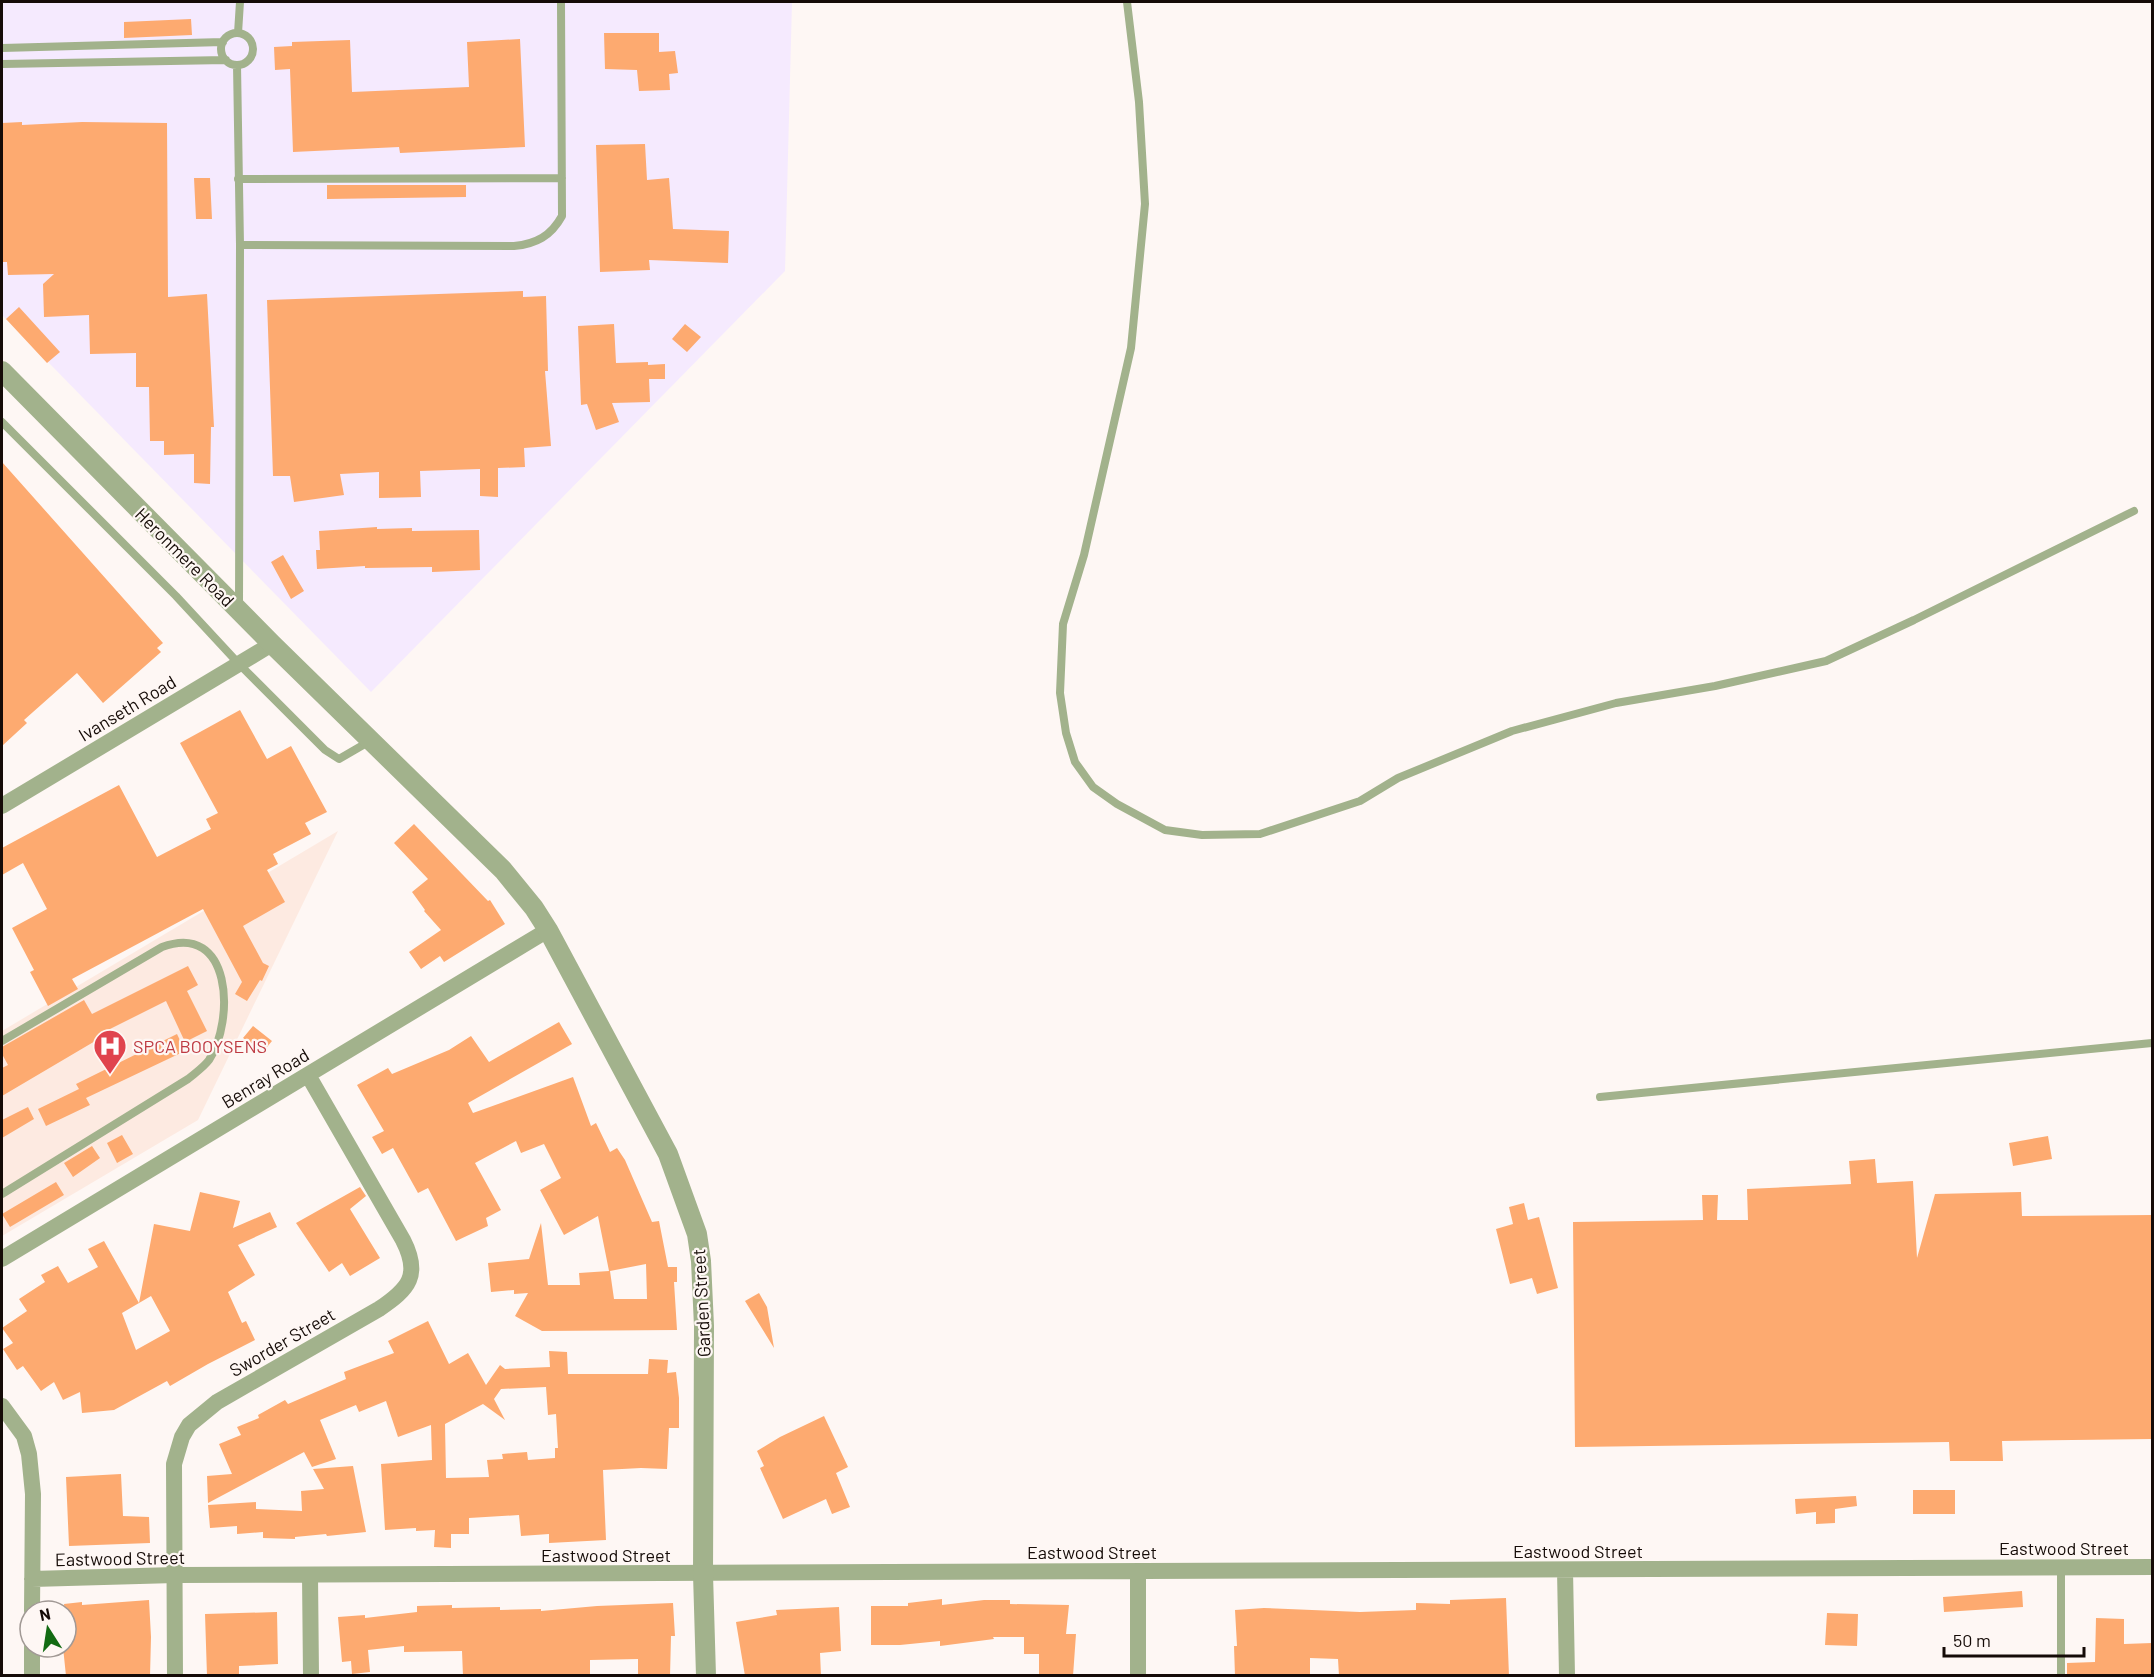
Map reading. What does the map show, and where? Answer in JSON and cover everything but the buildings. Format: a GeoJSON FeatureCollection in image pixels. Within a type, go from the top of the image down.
{"type":"FeatureCollection","features":[{"type":"Feature","properties":{"kind":"street","name":"Heronmere Road"},"geometry":{"type":"LineString","coordinates":[[2,371],[272,644],[503,870],[534,908],[548,930]]}},
{"type":"Feature","properties":{"kind":"street","name":"Ivanseth Road"},"geometry":{"type":"LineString","coordinates":[[2,806],[272,644]]}},
{"type":"Feature","properties":{"kind":"street","name":"Benray Road"},"geometry":{"type":"LineString","coordinates":[[2,1259],[548,930]]}},
{"type":"Feature","properties":{"kind":"street","name":"Garden Street"},"geometry":{"type":"LineString","coordinates":[[548,930],[668,1154],[697,1234],[701,1261],[704,1326],[703,1574],[706,1676]]}},
{"type":"Feature","properties":{"kind":"street","name":"Sworder Street"},"geometry":{"type":"LineString","coordinates":[[175,1676],[174,1464],[182,1437],[189,1425],[217,1402],[387,1304],[401,1291],[413,1266],[403,1240],[308,1075]]}},
{"type":"Feature","properties":{"kind":"street"},"geometry":{"type":"LineString","coordinates":[[2,1406],[24,1436],[29,1454],[33,1494],[32,1599]]}},
{"type":"Feature","properties":{"kind":"street","name":"Eastwood Street"},"geometry":{"type":"LineString","coordinates":[[32,1579],[175,1575],[2152,1567]]}},
{"type":"Feature","properties":{"kind":"street"},"geometry":{"type":"LineString","coordinates":[[1565,1570],[1567,1676]]}},
{"type":"Feature","properties":{"kind":"street"},"geometry":{"type":"LineString","coordinates":[[1138,1572],[1138,1676]]}},
{"type":"Feature","properties":{"kind":"street"},"geometry":{"type":"LineString","coordinates":[[310,1575],[311,1676]]}},
{"type":"Feature","properties":{"kind":"street"},"geometry":{"type":"LineString","coordinates":[[32,1659],[32,1676]]}},
{"type":"Feature","properties":{"kind":"lane"},"geometry":{"type":"LineString","coordinates":[[238,33],[240,2]]}},
{"type":"Feature","properties":{"kind":"lane"},"geometry":{"type":"LineString","coordinates":[[240,245],[528,244],[546,236],[555,228],[562,216],[561,2]]}},
{"type":"Feature","properties":{"kind":"lane"},"geometry":{"type":"LineString","coordinates":[[1127,2],[1139,102],[1145,204],[1143,226],[1131,348],[1084,555],[1063,624],[1060,693],[1066,733],[1075,762],[1093,786],[1117,804],[1165,830],[1202,835],[1260,834],[1360,801],[1398,778],[1512,731],[1616,704],[1715,686],[1826,661],[2134,511]]}},
{"type":"Feature","properties":{"kind":"lane"},"geometry":{"type":"LineString","coordinates":[[2,48],[223,42],[232,34],[238,33],[249,38],[253,49],[248,60],[237,65],[226,60],[2,63]]}},
{"type":"Feature","properties":{"kind":"lane"},"geometry":{"type":"LineString","coordinates":[[223,42],[222,54],[226,60]]}},
{"type":"Feature","properties":{"kind":"lane"},"geometry":{"type":"LineString","coordinates":[[237,65],[240,245],[239,611]]}},
{"type":"Feature","properties":{"kind":"lane"},"geometry":{"type":"LineString","coordinates":[[238,179],[562,178]]}},
{"type":"Feature","properties":{"kind":"lane","name":"Heronmere Road"},"geometry":{"type":"LineString","coordinates":[[2,422],[326,750],[339,759],[371,741]]}},
{"type":"Feature","properties":{"kind":"lane"},"geometry":{"type":"LineString","coordinates":[[2,1041],[162,947],[177,942],[200,946],[210,953],[219,966],[224,988],[223,1015],[219,1036],[209,1060],[188,1079],[2,1194]]}},
{"type":"Feature","properties":{"kind":"lane"},"geometry":{"type":"LineString","coordinates":[[1600,1097],[2152,1043]]}},
{"type":"Feature","properties":{"kind":"lane"},"geometry":{"type":"LineString","coordinates":[[2061,1568],[2061,1676]]}},
{"type":"Feature","properties":{"kind":"shaded area"},"geometry":{"type":"Polygon","coordinates":[[[2,2],[792,2],[785,271],[371,692],[2,315],[2,2]]]}},
{"type":"Feature","properties":{"kind":"shaded area","name":"SPCA BOOYSENS"},"geometry":{"type":"Polygon","coordinates":[[[338,831],[198,1120],[2,1236],[2,1031],[338,831]]]}},
{"type":"Feature","properties":{"kind":"place","name":"SPCA BOOYSENS"},"geometry":{"type":"Point","coordinates":[110,1075]}}]}
